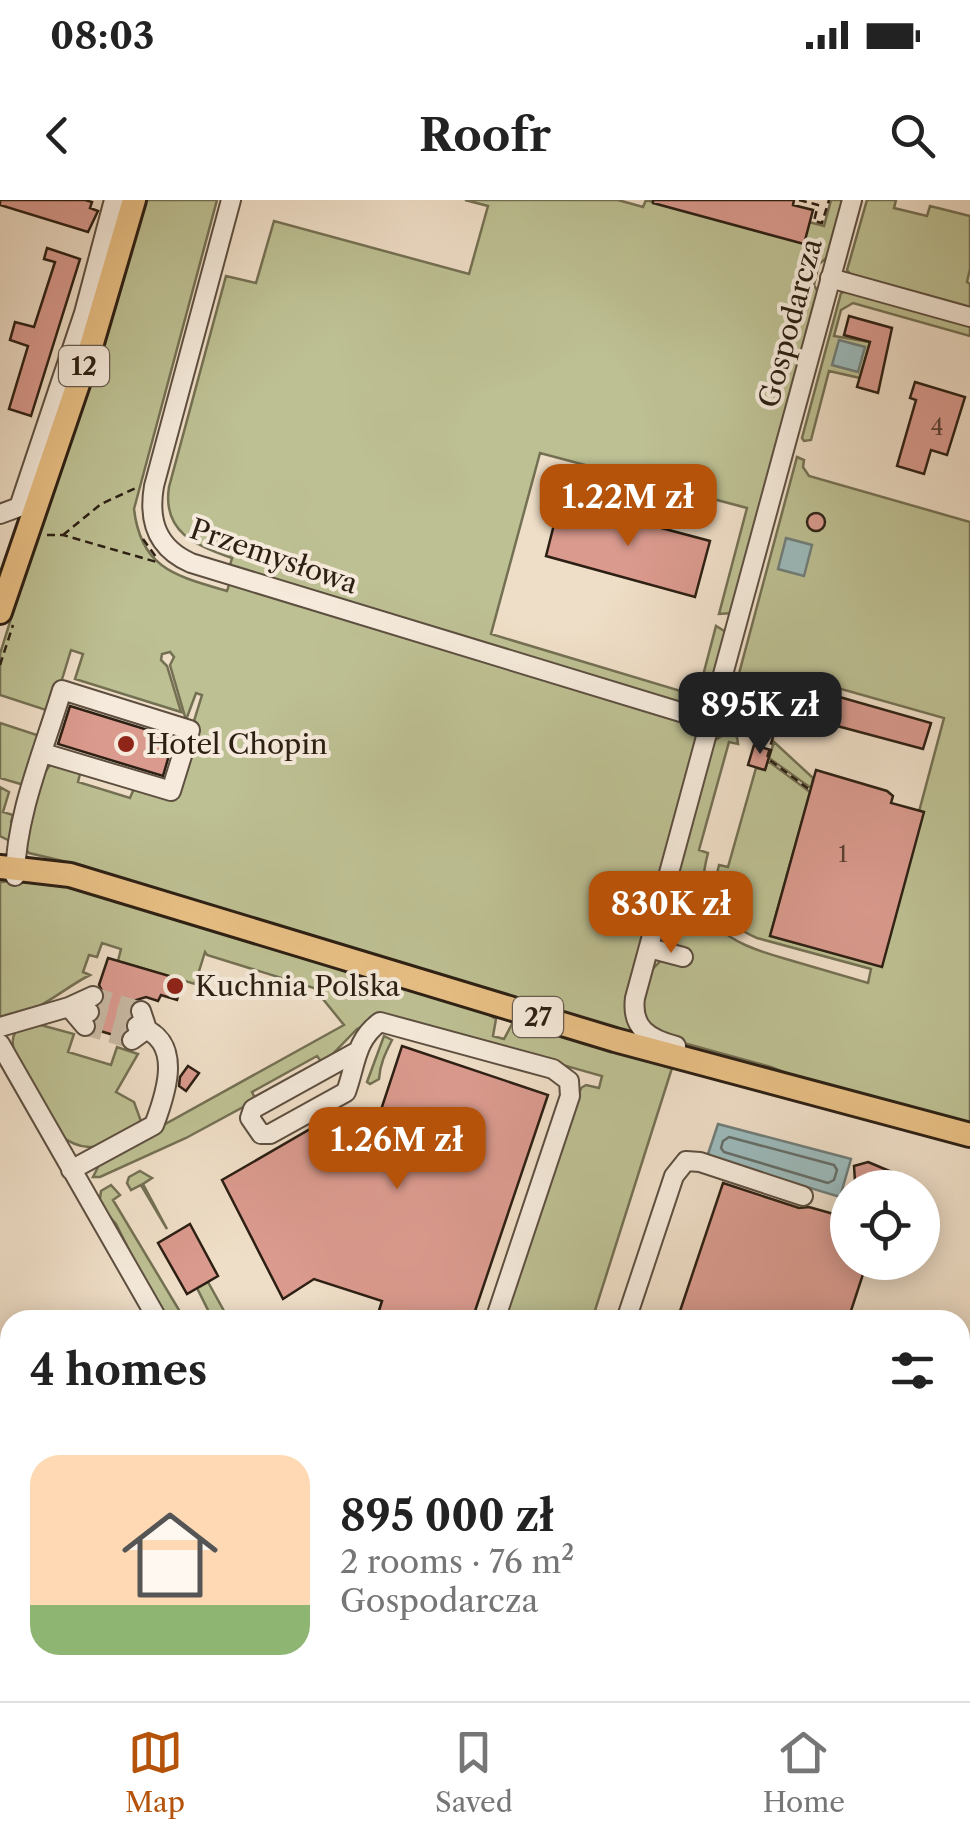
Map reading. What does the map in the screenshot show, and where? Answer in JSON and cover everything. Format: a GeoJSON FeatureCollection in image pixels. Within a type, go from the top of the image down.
{"type":"FeatureCollection","features":[{"type":"Feature","properties":{"kind":"main road","name":"12"},"geometry":{"type":"LineString","coordinates":[[0,612],[92,343],[134,200]]}},
{"type":"Feature","properties":{"kind":"main road"},"geometry":{"type":"LineString","coordinates":[[0,628],[8,588]]}},
{"type":"Feature","properties":{"kind":"main road","name":"27"},"geometry":{"type":"LineString","coordinates":[[8,868],[67,864],[140,895]]}},
{"type":"Feature","properties":{"kind":"main road","name":"27"},"geometry":{"type":"LineString","coordinates":[[8,868],[70,875],[596,1034],[970,1136]]}},
{"type":"Feature","properties":{"kind":"street"},"geometry":{"type":"LineString","coordinates":[[0,514],[19,507],[84,312],[114,200]]}},
{"type":"Feature","properties":{"kind":"street","name":"Przemysłowa"},"geometry":{"type":"LineString","coordinates":[[231,200],[154,486],[151,512],[165,546],[192,563],[710,721]]}},
{"type":"Feature","properties":{"kind":"street","name":"Gospodarcza"},"geometry":{"type":"LineString","coordinates":[[817,1094],[758,1068],[663,1043],[643,1032],[634,1007],[852,200]]}},
{"type":"Feature","properties":{"kind":"street"},"geometry":{"type":"LineString","coordinates":[[830,278],[970,317]]}},
{"type":"Feature","properties":{"kind":"street"},"geometry":{"type":"LineString","coordinates":[[8,868],[62,690],[190,730],[171,791],[43,753]]}},
{"type":"Feature","properties":{"kind":"street"},"geometry":{"type":"LineString","coordinates":[[649,948],[684,957]]}},
{"type":"Feature","properties":{"kind":"street"},"geometry":{"type":"LineString","coordinates":[[0,1028],[69,1007],[89,1012]]}},
{"type":"Feature","properties":{"kind":"street"},"geometry":{"type":"LineString","coordinates":[[356,1052],[253,1109],[250,1118],[260,1134],[270,1134],[346,1092],[356,1052],[366,1032],[380,1022],[553,1069],[570,1081],[570,1096],[498,1310]]}},
{"type":"Feature","properties":{"kind":"street"},"geometry":{"type":"LineString","coordinates":[[71,1170],[154,1124],[167,1088],[168,1056],[161,1042],[139,1027]]}},
{"type":"Feature","properties":{"kind":"street"},"geometry":{"type":"LineString","coordinates":[[0,1044],[152,1310]]}},
{"type":"Feature","properties":{"kind":"street"},"geometry":{"type":"LineString","coordinates":[[629,1310],[674,1176],[686,1162],[700,1162],[803,1196]]}},
{"type":"Feature","properties":{"kind":"path"},"geometry":{"type":"LineString","coordinates":[[799,200],[818,205],[814,221],[822,223],[828,200]]}},
{"type":"Feature","properties":{"kind":"path"},"geometry":{"type":"LineString","coordinates":[[64,534],[102,504],[145,484]]}},
{"type":"Feature","properties":{"kind":"path"},"geometry":{"type":"LineString","coordinates":[[43,537],[64,534],[161,563]]}},
{"type":"Feature","properties":{"kind":"path"},"geometry":{"type":"LineString","coordinates":[[773,737],[766,758],[810,790]]}},
{"type":"Feature","properties":{"kind":"green space"},"geometry":{"type":"Polygon","coordinates":[[[141,200],[217,200],[134,509],[144,545],[153,557],[164,567],[192,580],[227,591],[230,582],[690,723],[699,734],[632,1029],[637,1039],[129,884],[84,866],[29,853],[23,847],[43,775],[50,765],[81,770],[78,782],[130,798],[135,786],[170,797],[194,731],[202,695],[196,693],[186,720],[170,652],[162,654],[161,660],[167,666],[181,712],[75,679],[83,654],[71,650],[52,712],[0,695],[0,654],[141,200]]]}},
{"type":"Feature","properties":{"kind":"green space"},"geometry":{"type":"Polygon","coordinates":[[[465,200],[618,200],[643,207],[646,200],[803,243],[809,222],[824,226],[831,200],[846,200],[830,255],[819,264],[814,285],[819,294],[733,613],[719,614],[747,508],[540,453],[491,634],[687,693],[700,687],[716,626],[726,632],[706,703],[690,707],[229,569],[232,558],[194,542],[176,526],[168,502],[169,487],[226,276],[256,283],[274,221],[469,274],[488,206],[465,200]]]}},
{"type":"Feature","properties":{"kind":"green space"},"geometry":{"type":"Polygon","coordinates":[[[867,200],[896,200],[894,208],[927,216],[930,206],[970,216],[970,310],[851,275],[847,270],[867,200]]]}},
{"type":"Feature","properties":{"kind":"green space"},"geometry":{"type":"Polygon","coordinates":[[[850,290],[970,322],[970,336],[853,303],[841,310],[834,336],[870,342],[860,378],[829,371],[811,440],[804,441],[841,293],[850,290]]]}},
{"type":"Feature","properties":{"kind":"green space"},"geometry":{"type":"Polygon","coordinates":[[[797,457],[804,460],[803,467],[809,476],[970,522],[970,1128],[823,1088],[771,1067],[658,1036],[647,1028],[644,991],[654,967],[676,947],[668,940],[664,924],[712,742],[728,732],[737,737],[738,744],[729,742],[699,850],[708,853],[704,897],[717,926],[746,945],[868,983],[871,969],[757,938],[736,926],[718,899],[719,865],[728,867],[756,768],[765,770],[768,761],[810,792],[770,936],[878,965],[944,718],[813,681],[800,719],[788,728],[750,723],[729,711],[797,457]]]}},
{"type":"Feature","properties":{"kind":"green space"},"geometry":{"type":"Polygon","coordinates":[[[0,723],[43,737],[27,786],[0,778],[0,723]]]}},
{"type":"Feature","properties":{"kind":"green space"},"geometry":{"type":"Polygon","coordinates":[[[774,742],[813,778],[811,788],[769,758],[774,742]]]}},
{"type":"Feature","properties":{"kind":"green space"},"geometry":{"type":"Polygon","coordinates":[[[0,787],[9,792],[3,812],[13,815],[12,842],[0,836],[0,787]]]}},
{"type":"Feature","properties":{"kind":"green space"},"geometry":{"type":"Polygon","coordinates":[[[51,879],[477,1008],[496,1019],[493,1036],[504,1039],[512,1024],[522,1024],[672,1068],[595,1310],[506,1310],[581,1088],[599,1088],[602,1076],[386,1015],[357,1029],[323,1064],[317,1056],[252,1092],[256,1100],[186,1138],[93,1177],[101,1161],[113,1153],[344,1025],[314,988],[205,952],[195,984],[118,961],[121,949],[102,943],[97,957],[89,955],[83,972],[90,975],[24,1014],[0,1018],[0,882],[51,879]]]}},
{"type":"Feature","properties":{"kind":"green space"},"geometry":{"type":"Polygon","coordinates":[[[37,1024],[74,1034],[68,1052],[111,1065],[117,1047],[138,1054],[116,1092],[134,1102],[142,1124],[91,1147],[70,1142],[59,1134],[28,1084],[15,1054],[15,1033],[37,1024]]]}},
{"type":"Feature","properties":{"kind":"green space"},"geometry":{"type":"Polygon","coordinates":[[[384,1036],[392,1040],[379,1079],[370,1084],[367,1082],[384,1036]]]}},
{"type":"Feature","properties":{"kind":"green space"},"geometry":{"type":"Polygon","coordinates":[[[140,1171],[152,1178],[143,1184],[167,1229],[141,1185],[131,1190],[127,1183],[129,1177],[140,1171]]]}},
{"type":"Feature","properties":{"kind":"green space"},"geometry":{"type":"Polygon","coordinates":[[[111,1185],[120,1195],[113,1200],[179,1310],[159,1310],[116,1224],[99,1205],[101,1191],[111,1185]]]}},
{"type":"Feature","properties":{"kind":"green space"},"geometry":{"type":"Polygon","coordinates":[[[208,1282],[223,1310],[208,1310],[197,1288],[208,1282]]]}},
{"type":"Feature","properties":{"kind":"water"},"geometry":{"type":"Polygon","coordinates":[[[839,340],[865,347],[858,372],[832,365],[839,340]]]}},
{"type":"Feature","properties":{"kind":"water"},"geometry":{"type":"Polygon","coordinates":[[[786,538],[812,545],[804,576],[778,569],[786,538]]]}},
{"type":"Feature","properties":{"kind":"water"},"geometry":{"type":"Polygon","coordinates":[[[718,1124],[851,1159],[848,1170],[830,1170],[830,1194],[707,1157],[718,1124]]]}},
{"type":"Feature","properties":{"kind":"building"},"geometry":{"type":"Polygon","coordinates":[[[0,200],[85,200],[98,211],[88,232],[0,205],[0,200]]]}},
{"type":"Feature","properties":{"kind":"building"},"geometry":{"type":"Polygon","coordinates":[[[653,200],[794,200],[793,205],[813,210],[804,244],[653,200]]]}},
{"type":"Feature","properties":{"kind":"building"},"geometry":{"type":"Polygon","coordinates":[[[47,248],[80,259],[31,416],[9,409],[28,346],[10,340],[15,322],[34,327],[55,262],[44,259],[47,248]]]}},
{"type":"Feature","properties":{"kind":"building"},"geometry":{"type":"Polygon","coordinates":[[[849,316],[892,328],[878,393],[857,387],[870,342],[844,335],[849,316]]]}},
{"type":"Feature","properties":{"kind":"building"},"geometry":{"type":"Polygon","coordinates":[[[915,382],[965,397],[947,455],[931,450],[924,474],[897,466],[916,400],[910,398],[915,382]]]}},
{"type":"Feature","properties":{"kind":"building"},"geometry":{"type":"Polygon","coordinates":[[[560,501],[710,541],[695,597],[546,556],[560,501]]]}},
{"type":"Feature","properties":{"kind":"building"},"geometry":{"type":"Polygon","coordinates":[[[816,513],[825,522],[816,531],[807,522],[816,513]]]}},
{"type":"Feature","properties":{"kind":"building"},"geometry":{"type":"Polygon","coordinates":[[[822,692],[931,723],[923,749],[815,720],[822,692]]]}},
{"type":"Feature","properties":{"kind":"building"},"geometry":{"type":"Polygon","coordinates":[[[70,706],[174,738],[163,776],[58,744],[70,706]]]}},
{"type":"Feature","properties":{"kind":"building"},"geometry":{"type":"Polygon","coordinates":[[[754,745],[771,750],[765,770],[748,765],[754,745]]]}},
{"type":"Feature","properties":{"kind":"building"},"geometry":{"type":"Polygon","coordinates":[[[816,770],[887,791],[893,796],[891,803],[924,812],[882,967],[770,936],[816,770]]]}},
{"type":"Feature","properties":{"kind":"building"},"geometry":{"type":"Polygon","coordinates":[[[108,958],[183,980],[177,1000],[161,995],[158,1001],[146,997],[136,1000],[129,1008],[130,1016],[120,1037],[97,1030],[105,996],[99,985],[108,958]]]}},
{"type":"Feature","properties":{"kind":"building"},"geometry":{"type":"Polygon","coordinates":[[[402,1046],[548,1095],[475,1310],[379,1310],[382,1301],[314,1279],[283,1299],[222,1180],[324,1121],[333,1136],[381,1110],[402,1046]]]}},
{"type":"Feature","properties":{"kind":"building"},"geometry":{"type":"Polygon","coordinates":[[[188,1066],[199,1073],[186,1091],[179,1086],[188,1066]]]}},
{"type":"Feature","properties":{"kind":"building"},"geometry":{"type":"Polygon","coordinates":[[[868,1162],[887,1170],[854,1170],[854,1166],[868,1162]]]}},
{"type":"Feature","properties":{"kind":"building"},"geometry":{"type":"Polygon","coordinates":[[[723,1183],[799,1208],[830,1213],[830,1280],[861,1280],[851,1310],[680,1310],[723,1183]]]}},
{"type":"Feature","properties":{"kind":"building"},"geometry":{"type":"Polygon","coordinates":[[[190,1224],[218,1276],[187,1294],[158,1243],[190,1224]]]}},
{"type":"Feature","properties":{"kind":"tunnel"},"geometry":{"type":"LineString","coordinates":[[93,996],[141,1011]]}},
{"type":"Feature","properties":{"kind":"tunnel"},"geometry":{"type":"LineString","coordinates":[[89,1012],[137,1026]]}},
{"type":"Feature","properties":{"kind":"tunnel"},"geometry":{"type":"LineString","coordinates":[[85,1026],[132,1040]]}},
{"type":"Feature","properties":{"kind":"place","name":"Hotel Chopin"},"geometry":{"type":"Point","coordinates":[126,744]}},
{"type":"Feature","properties":{"kind":"place","name":"Kuchnia Polska"},"geometry":{"type":"Point","coordinates":[175,986]}}]}
